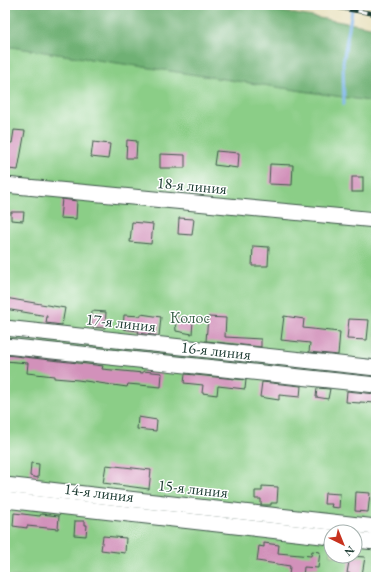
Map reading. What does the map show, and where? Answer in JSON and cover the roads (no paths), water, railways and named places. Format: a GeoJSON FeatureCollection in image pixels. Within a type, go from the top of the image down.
{"type":"FeatureCollection","features":[{"type":"Feature","properties":{"kind":"lane","name":"18-я линия"},"geometry":{"type":"LineString","coordinates":[[5,185],[376,220]]}},
{"type":"Feature","properties":{"kind":"lane","name":"17-я линия"},"geometry":{"type":"LineString","coordinates":[[5,328],[376,368]]}},
{"type":"Feature","properties":{"kind":"lane","name":"16-я линия"},"geometry":{"type":"LineString","coordinates":[[5,346],[376,385]]}},
{"type":"Feature","properties":{"kind":"lane","name":"15-я линия"},"geometry":{"type":"LineString","coordinates":[[5,485],[376,527]]}},
{"type":"Feature","properties":{"kind":"lane","name":"14-я линия"},"geometry":{"type":"LineString","coordinates":[[5,500],[323,536]]}},
{"type":"Feature","properties":{"kind":"lane"},"geometry":{"type":"LineString","coordinates":[[363,541],[376,542]]}},
{"type":"Feature","properties":{"kind":"waterway"},"geometry":{"type":"LineString","coordinates":[[344,104],[343,62],[353,5]]}},
{"type":"Feature","properties":{"kind":"railway"},"geometry":{"type":"LineString","coordinates":[[322,5],[376,14]]}},
{"type":"Feature","properties":{"kind":"railway"},"geometry":{"type":"LineString","coordinates":[[369,5],[376,6]]}},
{"type":"Feature","properties":{"kind":"park label","name":"Колос"},"geometry":{"type":"Point","coordinates":[190,317]}}]}
